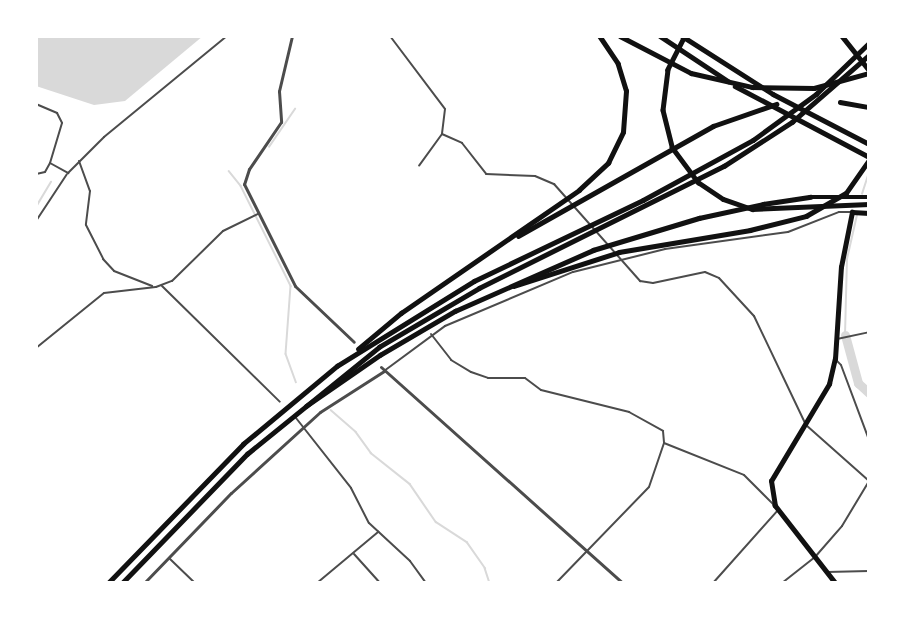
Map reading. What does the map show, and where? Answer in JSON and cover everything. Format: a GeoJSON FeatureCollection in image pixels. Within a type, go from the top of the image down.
{"type":"FeatureCollection","features":[{"type":"Feature","properties":{"kind":"main road"},"geometry":{"type":"LineString","coordinates":[[108,583],[243,444],[401,313],[591,181],[615,152],[625,122],[626,91],[618,64],[599,36]]}},
{"type":"Feature","properties":{"kind":"main road"},"geometry":{"type":"LineString","coordinates":[[620,36],[645,52],[691,73],[752,87],[814,88],[869,71],[842,36]]}},
{"type":"Feature","properties":{"kind":"main road"},"geometry":{"type":"LineString","coordinates":[[491,293],[636,249],[750,230],[806,216],[846,193],[869,158],[791,118],[719,76],[660,36]]}},
{"type":"Feature","properties":{"kind":"main road"},"geometry":{"type":"LineString","coordinates":[[869,144],[725,66],[683,36],[671,60],[663,89],[669,139],[681,163],[698,182],[742,207],[779,210],[869,204]]}},
{"type":"Feature","properties":{"kind":"main road"},"geometry":{"type":"LineString","coordinates":[[337,366],[457,291],[680,181],[753,140],[816,94],[869,43]]}},
{"type":"Feature","properties":{"kind":"main road"},"geometry":{"type":"LineString","coordinates":[[122,583],[217,483],[280,425],[345,371],[428,317],[676,192],[759,145],[824,96],[869,55]]}},
{"type":"Feature","properties":{"kind":"main road"},"geometry":{"type":"LineString","coordinates":[[840,102],[869,107]]}},
{"type":"Feature","properties":{"kind":"main road"},"geometry":{"type":"LineString","coordinates":[[500,246],[713,126],[776,104]]}},
{"type":"Feature","properties":{"kind":"main road"},"geometry":{"type":"LineString","coordinates":[[280,425],[380,355],[491,293],[630,238],[722,212],[791,199],[869,197]]}},
{"type":"Feature","properties":{"kind":"main road"},"geometry":{"type":"LineString","coordinates":[[835,583],[776,508],[770,490],[773,473],[824,394],[839,338],[841,267],[852,212],[869,213]]}},
{"type":"Feature","properties":{"kind":"street"},"geometry":{"type":"LineString","coordinates":[[36,221],[68,173],[79,161],[227,36]]}},
{"type":"Feature","properties":{"kind":"street"},"geometry":{"type":"LineString","coordinates":[[292,36],[279,91],[280,122],[244,179],[258,214],[295,286],[354,342]]}},
{"type":"Feature","properties":{"kind":"street"},"geometry":{"type":"LineString","coordinates":[[390,36],[444,104],[442,134],[419,166]]}},
{"type":"Feature","properties":{"kind":"street"},"geometry":{"type":"LineString","coordinates":[[36,104],[57,113],[62,120],[50,162],[45,172],[36,174]]}},
{"type":"Feature","properties":{"kind":"street"},"geometry":{"type":"LineString","coordinates":[[442,134],[462,143],[486,174],[536,176],[559,189],[627,266],[647,284],[698,273],[719,278],[754,316],[806,425],[869,481],[851,515],[814,557],[782,583]]}},
{"type":"Feature","properties":{"kind":"street"},"geometry":{"type":"LineString","coordinates":[[79,161],[90,191],[86,225],[103,259],[117,272],[156,287]]}},
{"type":"Feature","properties":{"kind":"street"},"geometry":{"type":"LineString","coordinates":[[50,162],[68,173]]}},
{"type":"Feature","properties":{"kind":"street"},"geometry":{"type":"LineString","coordinates":[[144,583],[304,426],[431,334],[573,272],[665,249],[788,232],[839,212],[852,212]]}},
{"type":"Feature","properties":{"kind":"street"},"geometry":{"type":"LineString","coordinates":[[36,348],[104,293],[162,286],[184,272],[223,231],[258,214]]}},
{"type":"Feature","properties":{"kind":"street"},"geometry":{"type":"LineString","coordinates":[[162,286],[280,402]]}},
{"type":"Feature","properties":{"kind":"street"},"geometry":{"type":"LineString","coordinates":[[839,338],[869,332]]}},
{"type":"Feature","properties":{"kind":"street"},"geometry":{"type":"LineString","coordinates":[[431,334],[451,360],[471,372],[488,378],[525,378],[541,390],[629,412],[663,431],[664,443],[649,487],[556,583]]}},
{"type":"Feature","properties":{"kind":"street"},"geometry":{"type":"LineString","coordinates":[[835,359],[841,365],[869,440]]}},
{"type":"Feature","properties":{"kind":"street"},"geometry":{"type":"LineString","coordinates":[[383,369],[623,583]]}},
{"type":"Feature","properties":{"kind":"street"},"geometry":{"type":"LineString","coordinates":[[296,418],[304,426],[378,532],[426,583]]}},
{"type":"Feature","properties":{"kind":"street"},"geometry":{"type":"LineString","coordinates":[[664,443],[744,475],[776,508],[713,583]]}},
{"type":"Feature","properties":{"kind":"street"},"geometry":{"type":"LineString","coordinates":[[317,583],[338,562],[354,554],[378,532]]}},
{"type":"Feature","properties":{"kind":"street"},"geometry":{"type":"LineString","coordinates":[[354,554],[380,583]]}},
{"type":"Feature","properties":{"kind":"street"},"geometry":{"type":"LineString","coordinates":[[169,558],[195,583]]}},
{"type":"Feature","properties":{"kind":"street"},"geometry":{"type":"LineString","coordinates":[[827,572],[869,571]]}},
{"type":"Feature","properties":{"kind":"shaded area"},"geometry":{"type":"Polygon","coordinates":[[[36,36],[203,36],[125,101],[94,105],[36,86],[36,36]]]}},
{"type":"Feature","properties":{"kind":"waterway"},"geometry":{"type":"LineString","coordinates":[[269,147],[295,109]]}},
{"type":"Feature","properties":{"kind":"waterway"},"geometry":{"type":"LineString","coordinates":[[229,171],[241,186],[291,286],[286,354],[296,382]]}},
{"type":"Feature","properties":{"kind":"waterway"},"geometry":{"type":"LineString","coordinates":[[862,194],[869,172]]}},
{"type":"Feature","properties":{"kind":"waterway"},"geometry":{"type":"LineString","coordinates":[[36,207],[51,182]]}},
{"type":"Feature","properties":{"kind":"waterway"},"geometry":{"type":"LineString","coordinates":[[845,335],[847,259],[857,215]]}},
{"type":"Feature","properties":{"kind":"waterway"},"geometry":{"type":"LineString","coordinates":[[845,335],[858,383],[869,393]]}},
{"type":"Feature","properties":{"kind":"waterway"},"geometry":{"type":"LineString","coordinates":[[331,410],[356,432],[371,453],[410,484],[436,522],[467,542],[485,568],[490,583]]}}]}
